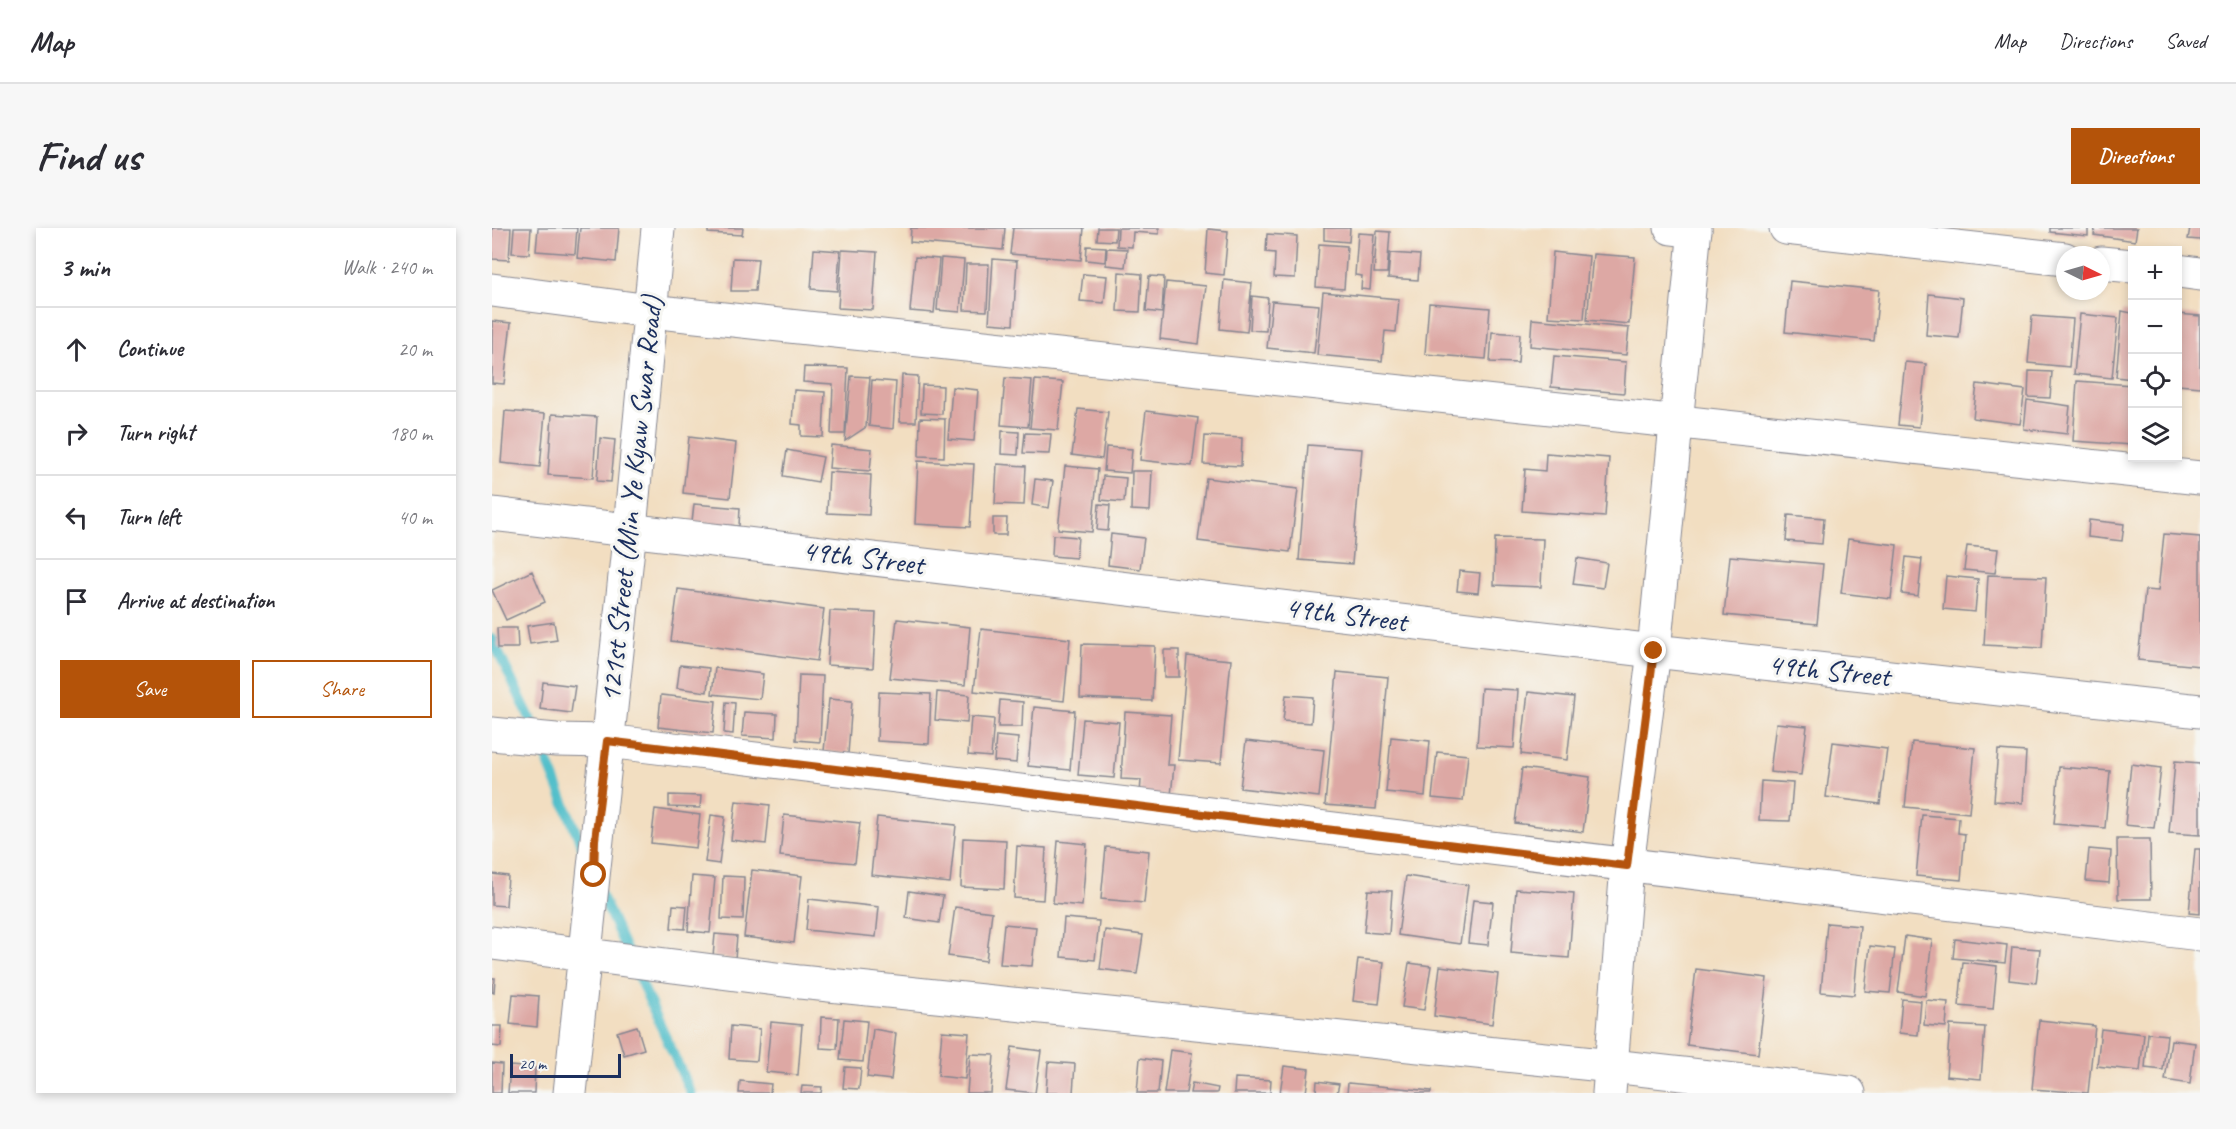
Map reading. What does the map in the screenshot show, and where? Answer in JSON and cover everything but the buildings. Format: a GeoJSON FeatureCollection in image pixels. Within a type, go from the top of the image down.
{"type":"FeatureCollection","features":[{"type":"Feature","properties":{"kind":"street","name":"121st Street (Min Ye Kyaw Swar Road)"},"geometry":{"type":"LineString","coordinates":[[570,1093],[611,959],[607,741],[630,529],[658,228]]}},
{"type":"Feature","properties":{"kind":"street"},"geometry":{"type":"LineString","coordinates":[[1786,228],[2056,258]]}},
{"type":"Feature","properties":{"kind":"street"},"geometry":{"type":"LineString","coordinates":[[1610,1079],[1627,866],[1654,651],[1676,422],[1687,229]]}},
{"type":"Feature","properties":{"kind":"street"},"geometry":{"type":"LineString","coordinates":[[2110,264],[2128,266]]}},
{"type":"Feature","properties":{"kind":"street"},"geometry":{"type":"LineString","coordinates":[[2182,272],[2200,274]]}},
{"type":"Feature","properties":{"kind":"street"},"geometry":{"type":"LineString","coordinates":[[492,290],[650,311],[2200,478]]}},
{"type":"Feature","properties":{"kind":"street","name":"49th Street"},"geometry":{"type":"LineString","coordinates":[[492,514],[1654,651],[2200,711]]}},
{"type":"Feature","properties":{"kind":"street"},"geometry":{"type":"LineString","coordinates":[[498,734],[556,740],[607,741],[2200,934]]}},
{"type":"Feature","properties":{"kind":"street"},"geometry":{"type":"LineString","coordinates":[[492,943],[1610,1079],[1848,1093]]}},
{"type":"Feature","properties":{"kind":"waterway"},"geometry":{"type":"LineString","coordinates":[[492,639],[530,718],[585,854]]}},
{"type":"Feature","properties":{"kind":"waterway"},"geometry":{"type":"LineString","coordinates":[[601,894],[691,1093]]}},
{"type":"Feature","properties":{"kind":"route"},"geometry":{"type":"LineString","coordinates":[[594,875],[595,840],[607,741],[1627,866],[1654,651]]}}]}
